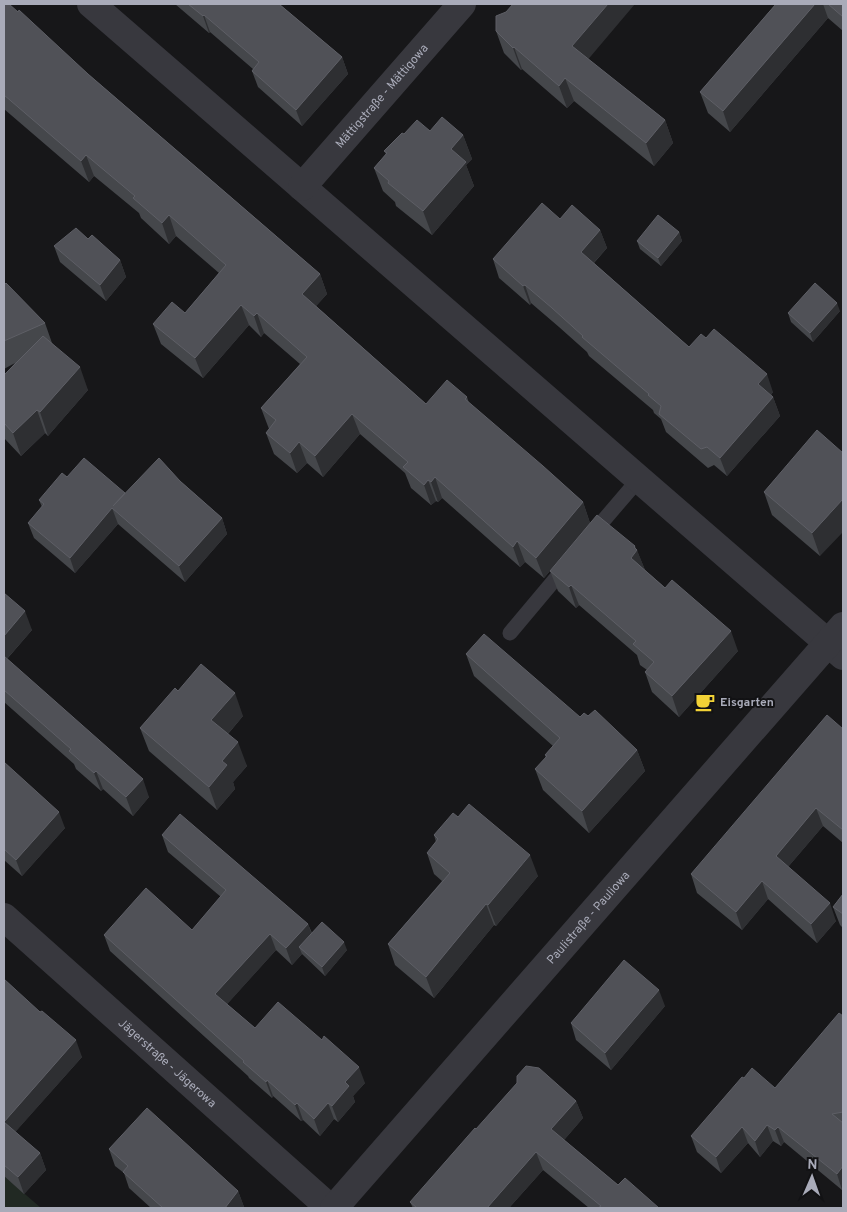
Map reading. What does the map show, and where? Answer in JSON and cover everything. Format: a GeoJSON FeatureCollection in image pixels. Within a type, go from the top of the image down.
{"type":"FeatureCollection","features":[{"type":"Feature","properties":{"kind":"street"},"geometry":{"type":"LineString","coordinates":[[90,4],[638,479],[838,641]]}},
{"type":"Feature","properties":{"kind":"street","name":"Mättigstraße - Mättigowa"},"geometry":{"type":"LineString","coordinates":[[302,187],[462,4]]}},
{"type":"Feature","properties":{"kind":"street","name":"Paulistraße - Pauliowa"},"geometry":{"type":"LineString","coordinates":[[334,1208],[838,641]]}},
{"type":"Feature","properties":{"kind":"street","name":"Jägerstraße - Jägerowa"},"geometry":{"type":"LineString","coordinates":[[4,917],[330,1208]]}},
{"type":"Feature","properties":{"kind":"lane"},"geometry":{"type":"LineString","coordinates":[[510,633],[638,479]]}},
{"type":"Feature","properties":{"kind":"shaded area"},"geometry":{"type":"Polygon","coordinates":[[[4,1176],[41,1208],[4,1208],[4,1176]]]}},
{"type":"Feature","properties":{"kind":"building"},"geometry":{"type":"Polygon","coordinates":[[[4,4],[9,4],[18,12],[19,10],[88,74],[320,274],[302,294],[426,404],[447,380],[467,397],[465,399],[583,502],[536,558],[517,541],[513,547],[435,477],[431,482],[428,480],[424,485],[403,467],[408,462],[352,414],[315,456],[299,442],[290,453],[266,433],[276,420],[261,408],[307,357],[257,313],[254,316],[241,305],[195,358],[153,324],[172,302],[185,313],[226,265],[169,215],[162,223],[133,198],[135,196],[86,155],[81,161],[4,95],[4,4]]]}},
{"type":"Feature","properties":{"kind":"building"},"geometry":{"type":"Polygon","coordinates":[[[188,4],[279,4],[342,57],[296,110],[252,71],[259,62],[204,15],[188,4]]]}},
{"type":"Feature","properties":{"kind":"building"},"geometry":{"type":"Polygon","coordinates":[[[513,4],[608,4],[572,46],[665,120],[646,143],[565,78],[559,86],[513,48],[496,31],[496,16],[506,12],[513,4]]]}},
{"type":"Feature","properties":{"kind":"building"},"geometry":{"type":"Polygon","coordinates":[[[776,4],[815,4],[723,111],[700,92],[776,4]]]}},
{"type":"Feature","properties":{"kind":"building"},"geometry":{"type":"Polygon","coordinates":[[[828,4],[843,4],[843,17],[828,4]]]}},
{"type":"Feature","properties":{"kind":"building"},"geometry":{"type":"Polygon","coordinates":[[[442,117],[463,135],[451,149],[466,162],[423,211],[388,183],[389,181],[374,168],[387,153],[384,151],[417,120],[430,131],[442,117]]]}},
{"type":"Feature","properties":{"kind":"building"},"geometry":{"type":"Polygon","coordinates":[[[542,203],[560,219],[572,205],[600,230],[581,252],[689,347],[701,334],[706,338],[714,329],[767,374],[758,384],[773,397],[720,458],[707,447],[701,449],[659,414],[661,406],[649,394],[582,337],[552,308],[525,285],[523,286],[493,259],[542,203]]]}},
{"type":"Feature","properties":{"kind":"building"},"geometry":{"type":"Polygon","coordinates":[[[658,215],[679,232],[658,258],[637,241],[658,215]]]}},
{"type":"Feature","properties":{"kind":"building"},"geometry":{"type":"Polygon","coordinates":[[[76,228],[88,239],[92,235],[120,260],[100,285],[54,246],[76,228]]]}},
{"type":"Feature","properties":{"kind":"building"},"geometry":{"type":"Polygon","coordinates":[[[6,283],[45,323],[4,341],[4,285],[6,283]]]}},
{"type":"Feature","properties":{"kind":"building"},"geometry":{"type":"Polygon","coordinates":[[[815,283],[837,303],[810,333],[788,313],[815,283]]]}},
{"type":"Feature","properties":{"kind":"building"},"geometry":{"type":"Polygon","coordinates":[[[43,336],[80,367],[40,412],[37,410],[13,433],[4,423],[4,375],[43,336]]]}},
{"type":"Feature","properties":{"kind":"building"},"geometry":{"type":"Polygon","coordinates":[[[817,430],[843,453],[843,499],[812,533],[764,492],[817,430]]]}},
{"type":"Feature","properties":{"kind":"building"},"geometry":{"type":"Polygon","coordinates":[[[84,458],[125,493],[113,506],[159,458],[180,481],[222,518],[179,566],[112,508],[70,558],[28,523],[44,504],[39,500],[62,473],[67,477],[84,458]]]}},
{"type":"Feature","properties":{"kind":"building"},"geometry":{"type":"Polygon","coordinates":[[[597,515],[635,546],[637,550],[631,558],[665,588],[672,580],[731,631],[672,696],[645,672],[654,662],[633,644],[636,641],[571,585],[569,587],[550,571],[597,515]]]}},
{"type":"Feature","properties":{"kind":"building"},"geometry":{"type":"Polygon","coordinates":[[[4,593],[25,611],[4,636],[4,593]]]}},
{"type":"Feature","properties":{"kind":"building"},"geometry":{"type":"Polygon","coordinates":[[[484,634],[580,717],[584,713],[588,716],[595,710],[637,750],[582,811],[535,769],[560,738],[466,654],[484,634]]]}},
{"type":"Feature","properties":{"kind":"building"},"geometry":{"type":"Polygon","coordinates":[[[4,656],[143,779],[126,797],[96,771],[94,773],[69,751],[71,749],[4,690],[4,656]]]}},
{"type":"Feature","properties":{"kind":"building"},"geometry":{"type":"Polygon","coordinates":[[[201,664],[235,693],[211,720],[238,742],[222,761],[227,765],[209,787],[140,728],[175,688],[178,691],[201,664]]]}},
{"type":"Feature","properties":{"kind":"building"},"geometry":{"type":"Polygon","coordinates":[[[827,715],[843,729],[843,830],[816,808],[776,856],[830,903],[811,924],[762,881],[736,912],[691,874],[827,715]]]}},
{"type":"Feature","properties":{"kind":"building"},"geometry":{"type":"Polygon","coordinates":[[[4,762],[59,812],[16,860],[4,849],[4,762]]]}},
{"type":"Feature","properties":{"kind":"building"},"geometry":{"type":"Polygon","coordinates":[[[469,804],[530,855],[488,905],[486,904],[426,977],[388,944],[450,873],[427,853],[438,839],[434,835],[453,813],[458,817],[469,804]]]}},
{"type":"Feature","properties":{"kind":"building"},"geometry":{"type":"Polygon","coordinates":[[[180,814],[308,924],[286,948],[270,934],[215,994],[255,1028],[278,1002],[322,1040],[324,1036],[359,1067],[345,1082],[349,1086],[332,1106],[328,1103],[314,1119],[297,1103],[295,1105],[243,1062],[104,935],[146,888],[192,930],[226,890],[162,835],[180,814]]]}},
{"type":"Feature","properties":{"kind":"building"},"geometry":{"type":"Polygon","coordinates":[[[843,894],[843,914],[833,907],[843,894]]]}},
{"type":"Feature","properties":{"kind":"building"},"geometry":{"type":"Polygon","coordinates":[[[322,922],[344,942],[322,967],[299,947],[322,922]]]}},
{"type":"Feature","properties":{"kind":"building"},"geometry":{"type":"Polygon","coordinates":[[[624,960],[659,990],[605,1053],[571,1023],[624,960]]]}},
{"type":"Feature","properties":{"kind":"building"},"geometry":{"type":"Polygon","coordinates":[[[4,979],[40,1012],[42,1011],[76,1040],[4,1122],[4,979]]]}},
{"type":"Feature","properties":{"kind":"building"},"geometry":{"type":"Polygon","coordinates":[[[839,1013],[843,1016],[843,1112],[832,1114],[843,1123],[843,1166],[837,1174],[778,1127],[775,1130],[767,1125],[755,1141],[742,1127],[716,1157],[691,1136],[752,1068],[775,1088],[839,1013]]]}},
{"type":"Feature","properties":{"kind":"building"},"geometry":{"type":"Polygon","coordinates":[[[526,1066],[539,1068],[576,1101],[551,1129],[618,1185],[625,1178],[659,1208],[598,1208],[601,1206],[536,1152],[487,1208],[417,1208],[410,1202],[517,1083],[517,1076],[526,1066]]]}},
{"type":"Feature","properties":{"kind":"building"},"geometry":{"type":"Polygon","coordinates":[[[147,1108],[238,1191],[225,1208],[163,1208],[123,1172],[128,1166],[109,1149],[147,1108]]]}},
{"type":"Feature","properties":{"kind":"building"},"geometry":{"type":"Polygon","coordinates":[[[4,1122],[40,1153],[18,1177],[4,1165],[4,1122]]]}},
{"type":"Feature","properties":{"kind":"place","name":"Eisgarten"},"geometry":{"type":"Point","coordinates":[705,702]}}]}
